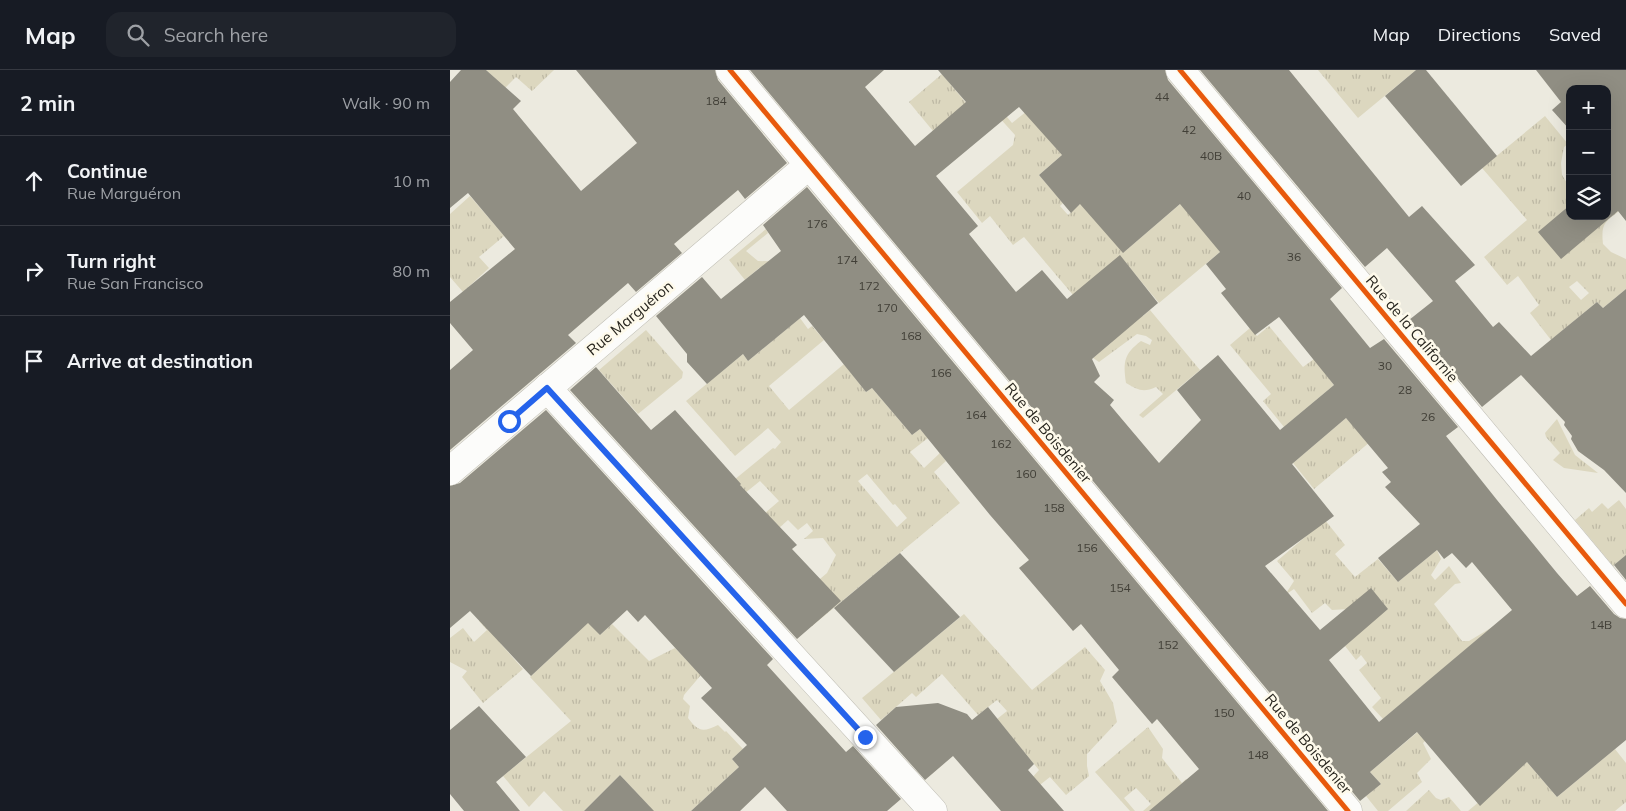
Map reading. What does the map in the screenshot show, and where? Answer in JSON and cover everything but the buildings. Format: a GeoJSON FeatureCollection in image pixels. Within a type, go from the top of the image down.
{"type":"FeatureCollection","features":[{"type":"Feature","properties":{"kind":"street","name":"Rue de Boisdenier"},"geometry":{"type":"LineString","coordinates":[[730,70],[1348,811]]}},
{"type":"Feature","properties":{"kind":"street","name":"Rue de la Californie"},"geometry":{"type":"LineString","coordinates":[[1180,70],[1626,604]]}},
{"type":"Feature","properties":{"kind":"street","name":"Rue Marguéron"},"geometry":{"type":"LineString","coordinates":[[450,470],[809,165]]}},
{"type":"Feature","properties":{"kind":"street"},"geometry":{"type":"LineString","coordinates":[[547,388],[933,811]]}},
{"type":"Feature","properties":{"kind":"green space"},"geometry":{"type":"Polygon","coordinates":[[[486,70],[554,70],[532,91],[516,77],[505,88],[486,70]]]}},
{"type":"Feature","properties":{"kind":"green space"},"geometry":{"type":"Polygon","coordinates":[[[1318,70],[1416,70],[1358,118],[1318,70]]]}},
{"type":"Feature","properties":{"kind":"green space"},"geometry":{"type":"Polygon","coordinates":[[[942,74],[966,103],[933,131],[909,102],[942,74]]]}},
{"type":"Feature","properties":{"kind":"green space"},"geometry":{"type":"Polygon","coordinates":[[[1041,100],[1046,136],[1062,155],[1039,175],[1063,203],[1060,206],[1068,215],[1081,203],[1124,252],[1186,199],[1220,252],[1159,303],[1120,256],[1073,295],[1024,237],[1013,245],[990,216],[982,223],[957,192],[1013,145],[1015,135],[997,115],[1002,111],[1012,123],[1041,100]]]}},
{"type":"Feature","properties":{"kind":"green space"},"geometry":{"type":"Polygon","coordinates":[[[1545,116],[1566,142],[1561,163],[1562,175],[1566,182],[1566,220],[1609,220],[1603,228],[1603,244],[1611,252],[1626,259],[1626,289],[1603,308],[1597,302],[1551,340],[1530,313],[1539,305],[1518,276],[1507,285],[1484,257],[1527,220],[1482,168],[1545,116]],[[1577,281],[1569,287],[1581,300],[1589,293],[1577,281]]]}},
{"type":"Feature","properties":{"kind":"green space"},"geometry":{"type":"Polygon","coordinates":[[[470,196],[548,287],[504,236],[479,257],[489,268],[463,292],[450,277],[450,214],[470,196]]]}},
{"type":"Feature","properties":{"kind":"green space"},"geometry":{"type":"Polygon","coordinates":[[[1611,202],[1619,211],[1611,217],[1611,202]]]}},
{"type":"Feature","properties":{"kind":"green space"},"geometry":{"type":"Polygon","coordinates":[[[766,229],[768,233],[746,251],[758,261],[793,262],[759,268],[745,280],[729,260],[766,229]]]}},
{"type":"Feature","properties":{"kind":"green space"},"geometry":{"type":"Polygon","coordinates":[[[1122,292],[1143,316],[1150,310],[1200,370],[1143,418],[1139,415],[1163,394],[1156,387],[1141,390],[1126,383],[1125,363],[1128,354],[1135,346],[1141,341],[1150,345],[1152,340],[1137,334],[1099,362],[1093,358],[1112,342],[1122,292]]]}},
{"type":"Feature","properties":{"kind":"green space"},"geometry":{"type":"Polygon","coordinates":[[[800,318],[808,329],[812,326],[824,340],[769,386],[789,410],[844,364],[866,392],[872,388],[912,435],[920,429],[928,438],[910,452],[924,468],[940,453],[946,461],[934,472],[960,503],[812,626],[808,589],[827,573],[836,555],[823,538],[804,539],[813,531],[807,523],[798,530],[788,520],[779,528],[765,513],[779,501],[760,481],[734,502],[723,489],[773,448],[775,449],[781,442],[768,428],[735,456],[686,401],[743,354],[748,361],[800,318]],[[867,474],[858,481],[897,527],[907,518],[895,504],[893,505],[867,474]]]}},
{"type":"Feature","properties":{"kind":"green space"},"geometry":{"type":"Polygon","coordinates":[[[1269,326],[1303,367],[1314,359],[1334,385],[1284,427],[1263,401],[1271,394],[1230,345],[1250,328],[1257,336],[1269,326]]]}},
{"type":"Feature","properties":{"kind":"green space"},"geometry":{"type":"Polygon","coordinates":[[[646,330],[683,372],[682,378],[638,414],[599,370],[646,330]]]}},
{"type":"Feature","properties":{"kind":"green space"},"geometry":{"type":"Polygon","coordinates":[[[1346,418],[1359,432],[1377,436],[1314,489],[1293,463],[1346,418]]]}},
{"type":"Feature","properties":{"kind":"green space"},"geometry":{"type":"Polygon","coordinates":[[[1557,419],[1575,455],[1598,473],[1564,468],[1553,460],[1560,453],[1546,437],[1545,433],[1557,419]]]}},
{"type":"Feature","properties":{"kind":"green space"},"geometry":{"type":"Polygon","coordinates":[[[1619,500],[1626,509],[1626,555],[1613,566],[1575,520],[1589,508],[1592,512],[1602,503],[1608,509],[1619,500]]]}},
{"type":"Feature","properties":{"kind":"green space"},"geometry":{"type":"Polygon","coordinates":[[[1325,520],[1345,545],[1335,554],[1355,577],[1378,559],[1398,582],[1437,550],[1441,559],[1431,575],[1435,580],[1449,566],[1461,583],[1455,584],[1434,604],[1462,641],[1469,641],[1494,626],[1383,719],[1372,707],[1381,698],[1359,670],[1367,663],[1361,655],[1356,660],[1345,646],[1356,636],[1347,625],[1349,609],[1332,610],[1325,603],[1312,613],[1294,589],[1285,595],[1294,581],[1277,561],[1325,520]]]}},
{"type":"Feature","properties":{"kind":"green space"},"geometry":{"type":"Polygon","coordinates":[[[535,540],[600,635],[612,624],[649,661],[675,648],[701,675],[684,695],[683,699],[690,706],[688,718],[695,726],[704,730],[718,725],[743,749],[732,759],[739,767],[691,811],[649,811],[649,806],[620,775],[584,811],[563,811],[544,791],[529,807],[503,776],[571,721],[530,677],[576,634],[546,600],[501,644],[523,669],[483,703],[462,677],[467,671],[450,662],[450,638],[463,628],[474,642],[487,630],[479,621],[524,581],[535,540]]]}},
{"type":"Feature","properties":{"kind":"green space"},"geometry":{"type":"Polygon","coordinates":[[[964,614],[1032,690],[1085,647],[1105,670],[1100,681],[1113,703],[1117,722],[1087,754],[1089,776],[1066,795],[1050,777],[1036,788],[1030,780],[1039,770],[997,719],[1007,711],[997,700],[978,715],[942,674],[916,697],[912,693],[881,720],[862,698],[964,614]]]}},
{"type":"Feature","properties":{"kind":"green space"},"geometry":{"type":"Polygon","coordinates":[[[1457,699],[1461,705],[1423,743],[1431,759],[1417,773],[1422,782],[1388,811],[1378,811],[1366,796],[1381,784],[1370,772],[1457,699]]]}},
{"type":"Feature","properties":{"kind":"green space"},"geometry":{"type":"Polygon","coordinates":[[[1148,727],[1163,749],[1162,758],[1182,783],[1186,779],[1213,811],[1143,811],[1151,804],[1136,788],[1124,798],[1135,811],[1130,811],[1095,772],[1148,727]]]}},
{"type":"Feature","properties":{"kind":"green space"},"geometry":{"type":"Polygon","coordinates":[[[1615,749],[1626,763],[1626,802],[1615,811],[1468,811],[1527,762],[1557,797],[1615,749]]]}},
{"type":"Feature","properties":{"kind":"green space"},"geometry":{"type":"Polygon","coordinates":[[[1429,790],[1436,798],[1441,800],[1449,797],[1461,811],[1406,811],[1429,790]]]}},
{"type":"Feature","properties":{"kind":"cycle path"},"geometry":{"type":"LineString","coordinates":[[730,70],[1348,811]]}},
{"type":"Feature","properties":{"kind":"cycle path"},"geometry":{"type":"LineString","coordinates":[[1180,70],[1626,604]]}},
{"type":"Feature","properties":{"kind":"route"},"geometry":{"type":"LineString","coordinates":[[509,421],[547,388],[865,737]]}}]}
